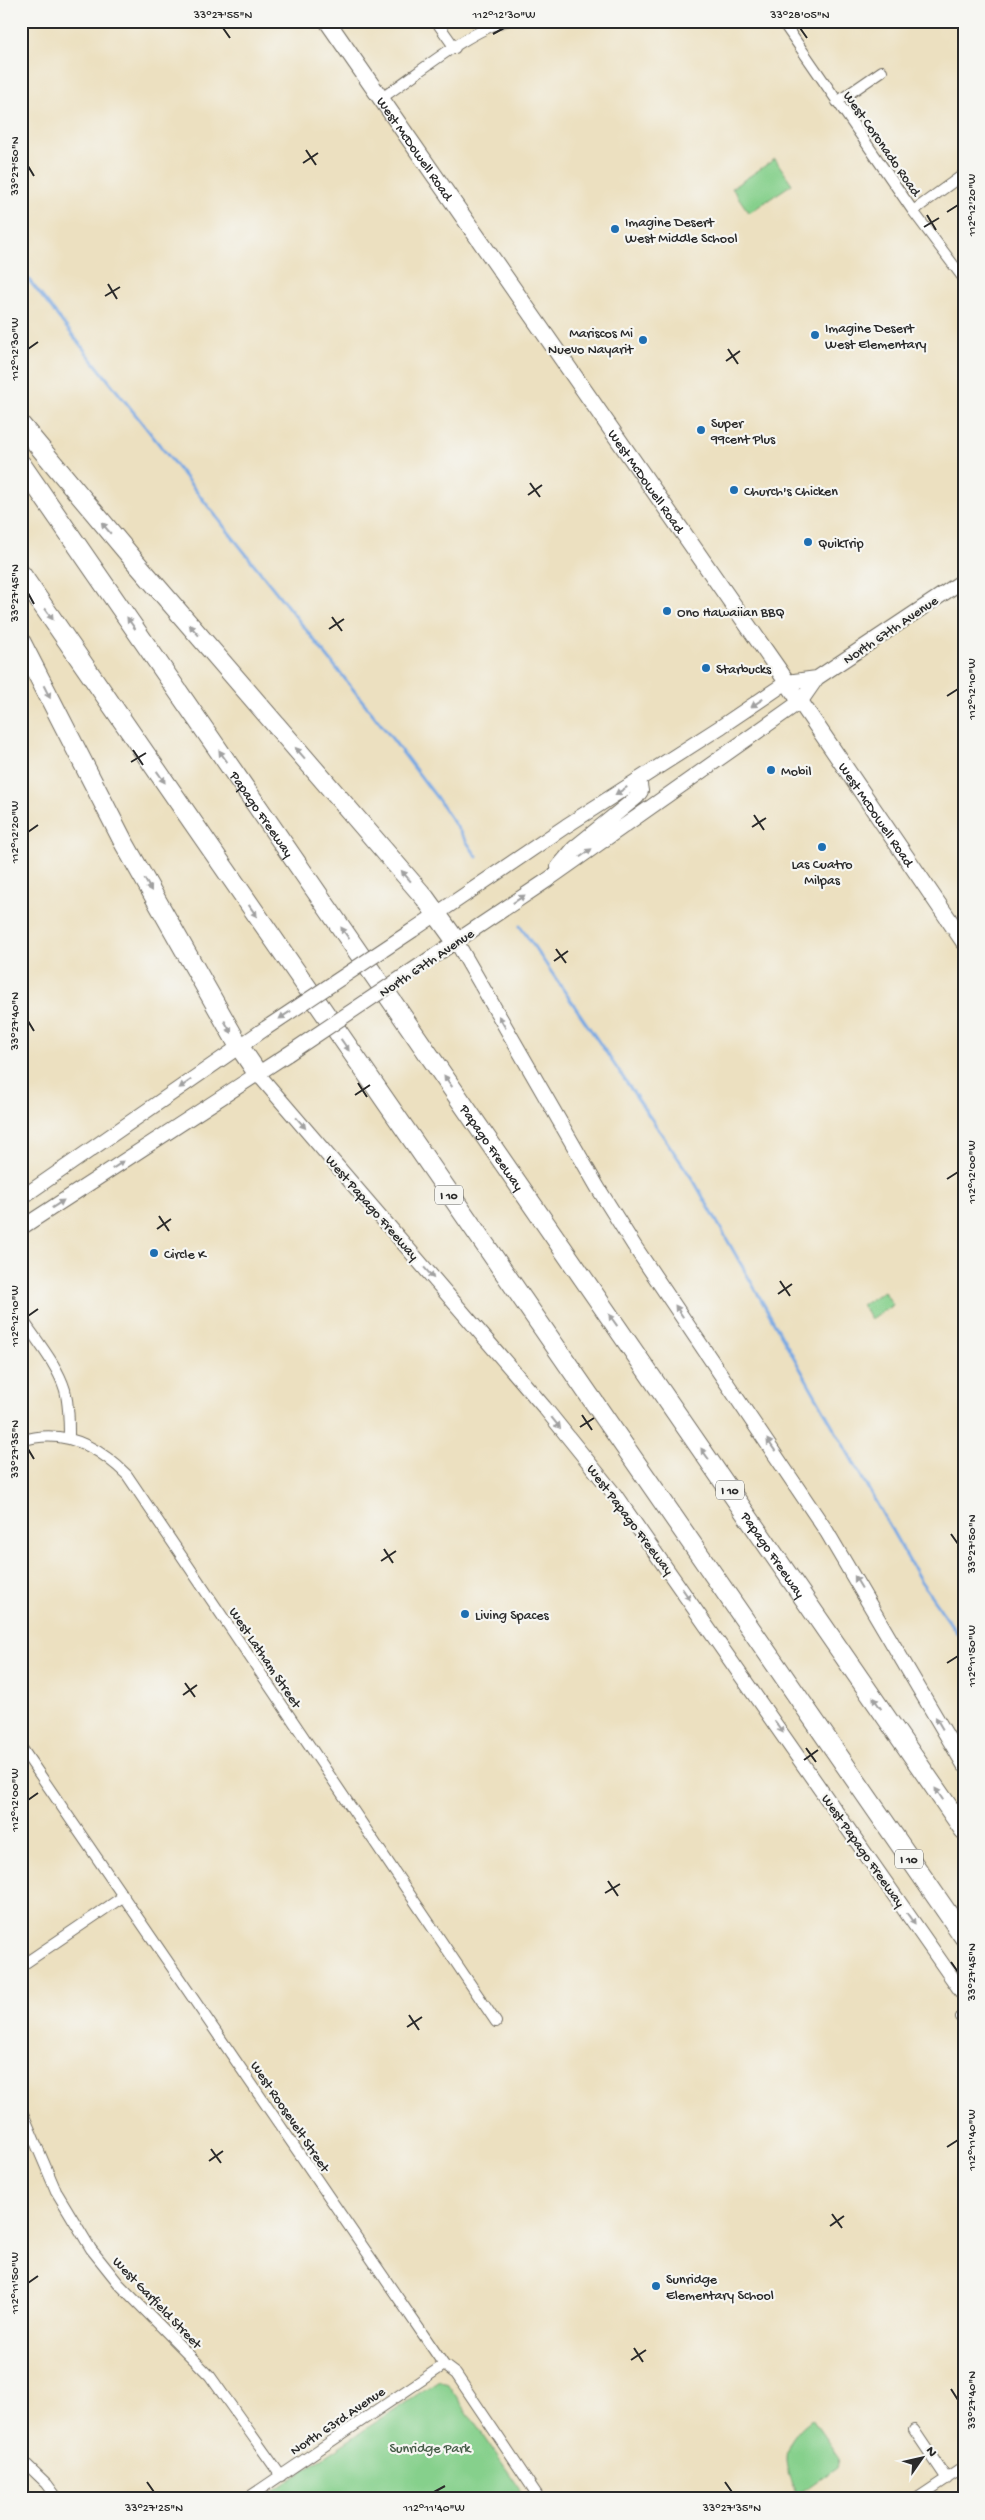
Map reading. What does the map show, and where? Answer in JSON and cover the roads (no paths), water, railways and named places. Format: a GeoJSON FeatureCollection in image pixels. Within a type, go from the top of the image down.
{"type":"FeatureCollection","features":[{"type":"Feature","properties":{"kind":"highway"},"geometry":{"type":"LineString","coordinates":[[21,425],[102,523],[437,914],[461,950]]}},
{"type":"Feature","properties":{"kind":"highway","name":"Papago Freeway"},"geometry":{"type":"LineString","coordinates":[[21,464],[964,1830]]}},
{"type":"Feature","properties":{"kind":"highway","name":"I 10"},"geometry":{"type":"LineString","coordinates":[[21,574],[964,1937]]}},
{"type":"Feature","properties":{"kind":"highway"},"geometry":{"type":"LineString","coordinates":[[21,642],[124,843],[239,1046],[258,1074]]}},
{"type":"Feature","properties":{"kind":"highway"},"geometry":{"type":"LineString","coordinates":[[939,1903],[964,1944]]}},
{"type":"Feature","properties":{"kind":"main road","name":"West McDowell Road"},"geometry":{"type":"LineString","coordinates":[[327,21],[801,701],[964,942]]}},
{"type":"Feature","properties":{"kind":"main road","name":"North 67th Avenue"},"geometry":{"type":"LineString","coordinates":[[21,1228],[258,1074],[431,958],[461,950],[492,917],[801,701],[817,678],[964,580]]}},
{"type":"Feature","properties":{"kind":"main road","name":"North 67th Avenue"},"geometry":{"type":"LineString","coordinates":[[21,1198],[239,1046],[474,888],[787,682],[817,678]]}},
{"type":"Feature","properties":{"kind":"main road"},"geometry":{"type":"LineString","coordinates":[[546,881],[574,848],[637,797],[641,791],[639,779]]}},
{"type":"Feature","properties":{"kind":"main road"},"geometry":{"type":"LineString","coordinates":[[461,950],[598,1188],[635,1247],[828,1532],[964,1765]]}},
{"type":"Feature","properties":{"kind":"main road","name":"West Papago Freeway"},"geometry":{"type":"LineString","coordinates":[[258,1074],[538,1400],[615,1495],[964,1995]]}},
{"type":"Feature","properties":{"kind":"street"},"geometry":{"type":"LineString","coordinates":[[436,21],[455,48]]}},
{"type":"Feature","properties":{"kind":"street"},"geometry":{"type":"LineString","coordinates":[[380,99],[455,48],[486,29],[507,21]]}},
{"type":"Feature","properties":{"kind":"street","name":"West Coronado Road"},"geometry":{"type":"LineString","coordinates":[[782,21],[913,211],[964,279]]}},
{"type":"Feature","properties":{"kind":"street"},"geometry":{"type":"LineString","coordinates":[[837,102],[882,71]]}},
{"type":"Feature","properties":{"kind":"street"},"geometry":{"type":"LineString","coordinates":[[913,211],[964,174]]}},
{"type":"Feature","properties":{"kind":"street"},"geometry":{"type":"LineString","coordinates":[[21,1232],[38,1216]]}},
{"type":"Feature","properties":{"kind":"street"},"geometry":{"type":"LineString","coordinates":[[21,1316],[60,1378],[68,1408],[69,1437],[36,1437],[21,1441]]}},
{"type":"Feature","properties":{"kind":"street","name":"West Latham Street"},"geometry":{"type":"LineString","coordinates":[[69,1437],[104,1454],[127,1475],[496,2022]]}},
{"type":"Feature","properties":{"kind":"street","name":"West Roosevelt Street"},"geometry":{"type":"LineString","coordinates":[[21,1747],[444,2364],[456,2374],[540,2499]]}},
{"type":"Feature","properties":{"kind":"street"},"geometry":{"type":"LineString","coordinates":[[21,1966],[124,1896]]}},
{"type":"Feature","properties":{"kind":"street","name":"West Garfield Street"},"geometry":{"type":"LineString","coordinates":[[21,2109],[56,2191],[91,2249],[119,2284],[210,2376],[281,2476]]}},
{"type":"Feature","properties":{"kind":"street","name":"North 63rd Avenue"},"geometry":{"type":"LineString","coordinates":[[246,2499],[444,2364]]}},
{"type":"Feature","properties":{"kind":"street"},"geometry":{"type":"LineString","coordinates":[[914,2430],[947,2479]]}},
{"type":"Feature","properties":{"kind":"street"},"geometry":{"type":"LineString","coordinates":[[21,2459],[47,2484],[58,2499]]}},
{"type":"Feature","properties":{"kind":"street"},"geometry":{"type":"LineString","coordinates":[[916,2499],[964,2467]]}},
{"type":"Feature","properties":{"kind":"waterway"},"geometry":{"type":"LineString","coordinates":[[21,270],[387,732],[437,798],[477,857]]}},
{"type":"Feature","properties":{"kind":"waterway"},"geometry":{"type":"LineString","coordinates":[[520,926],[695,1183],[920,1580],[964,1643]]}},
{"type":"Feature","properties":{"kind":"place","name":"Imagine Desert West Middle School"},"geometry":{"type":"Point","coordinates":[615,229]}},
{"type":"Feature","properties":{"kind":"place","name":"Imagine Desert West Elementary"},"geometry":{"type":"Point","coordinates":[815,335]}},
{"type":"Feature","properties":{"kind":"place","name":"Mariscos Mi Nuevo Nayarit"},"geometry":{"type":"Point","coordinates":[643,340]}},
{"type":"Feature","properties":{"kind":"place","name":"Super 99cent Plus"},"geometry":{"type":"Point","coordinates":[701,430]}},
{"type":"Feature","properties":{"kind":"place","name":"Church's Chicken"},"geometry":{"type":"Point","coordinates":[734,490]}},
{"type":"Feature","properties":{"kind":"place","name":"QuikTrip"},"geometry":{"type":"Point","coordinates":[808,542]}},
{"type":"Feature","properties":{"kind":"place","name":"Ono Hawaiian BBQ"},"geometry":{"type":"Point","coordinates":[667,611]}},
{"type":"Feature","properties":{"kind":"place","name":"Starbucks"},"geometry":{"type":"Point","coordinates":[706,668]}},
{"type":"Feature","properties":{"kind":"place","name":"Mobil"},"geometry":{"type":"Point","coordinates":[771,770]}},
{"type":"Feature","properties":{"kind":"place","name":"Las Cuatro Milpas"},"geometry":{"type":"Point","coordinates":[822,847]}},
{"type":"Feature","properties":{"kind":"place","name":"Circle K"},"geometry":{"type":"Point","coordinates":[154,1253]}},
{"type":"Feature","properties":{"kind":"place","name":"Living Spaces"},"geometry":{"type":"Point","coordinates":[465,1614]}},
{"type":"Feature","properties":{"kind":"place","name":"Sunridge Elementary School"},"geometry":{"type":"Point","coordinates":[656,2286]}},
{"type":"Feature","properties":{"kind":"park label","name":"Sunridge Park"},"geometry":{"type":"Point","coordinates":[430,2447]}}]}
